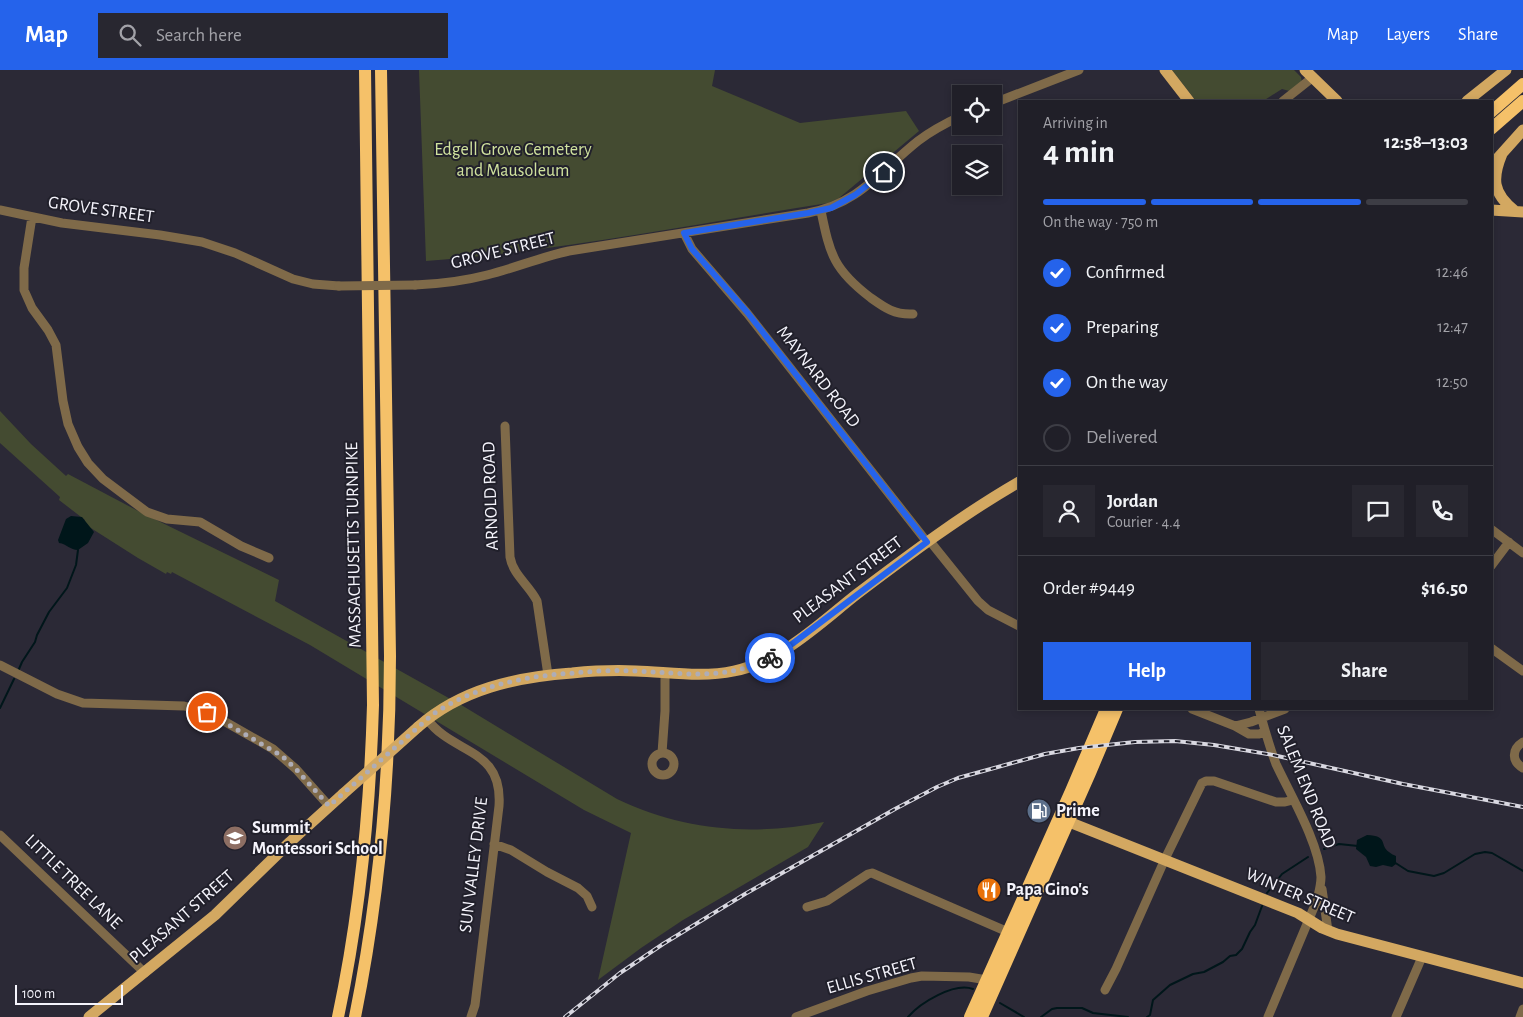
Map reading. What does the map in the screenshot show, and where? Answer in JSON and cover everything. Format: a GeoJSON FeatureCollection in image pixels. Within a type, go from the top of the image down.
{"type":"FeatureCollection","features":[{"type":"Feature","properties":{"kind":"highway","name":"MASSACHUSETTS TURNPIKE"},"geometry":{"type":"LineString","coordinates":[[338,1017],[353,940],[364,863],[373,705],[365,70]]}},
{"type":"Feature","properties":{"kind":"highway","name":"MASSACHUSETTS TURNPIKE"},"geometry":{"type":"LineString","coordinates":[[355,1017],[368,947],[379,868],[387,789],[389,736],[390,656],[381,70]]}},
{"type":"Feature","properties":{"kind":"highway"},"geometry":{"type":"LineString","coordinates":[[1493,110],[1523,84]]}},
{"type":"Feature","properties":{"kind":"highway"},"geometry":{"type":"LineString","coordinates":[[1493,127],[1523,101]]}},
{"type":"Feature","properties":{"kind":"highway"},"geometry":{"type":"LineString","coordinates":[[970,1017],[1106,710]]}},
{"type":"Feature","properties":{"kind":"highway"},"geometry":{"type":"LineString","coordinates":[[982,1017],[1117,710]]}},
{"type":"Feature","properties":{"kind":"main road"},"geometry":{"type":"LineString","coordinates":[[1165,70],[1188,100]]}},
{"type":"Feature","properties":{"kind":"main road"},"geometry":{"type":"LineString","coordinates":[[1467,100],[1506,70]]}},
{"type":"Feature","properties":{"kind":"main road"},"geometry":{"type":"LineString","coordinates":[[1309,74],[1336,100]]}},
{"type":"Feature","properties":{"kind":"main road"},"geometry":{"type":"LineString","coordinates":[[1493,164],[1523,130]]}},
{"type":"Feature","properties":{"kind":"main road"},"geometry":{"type":"LineString","coordinates":[[1502,154],[1495,175],[1496,188],[1504,202],[1519,211]]}},
{"type":"Feature","properties":{"kind":"main road"},"geometry":{"type":"LineString","coordinates":[[1493,204],[1519,211]]}},
{"type":"Feature","properties":{"kind":"main road"},"geometry":{"type":"LineString","coordinates":[[1493,210],[1519,211]]}},
{"type":"Feature","properties":{"kind":"main road","name":"PLEASANT STREET"},"geometry":{"type":"LineString","coordinates":[[88,1017],[215,915],[329,806],[427,719],[452,703],[484,689],[516,680],[548,675],[607,670],[709,674],[731,672],[763,662],[792,644],[928,541],[982,504],[1018,483]]}},
{"type":"Feature","properties":{"kind":"main road","name":"WINTER STREET"},"geometry":{"type":"LineString","coordinates":[[1069,822],[1298,913],[1328,931],[1523,983]]}},
{"type":"Feature","properties":{"kind":"street"},"geometry":{"type":"LineString","coordinates":[[1002,100],[1080,70]]}},
{"type":"Feature","properties":{"kind":"street"},"geometry":{"type":"LineString","coordinates":[[1284,100],[1309,74]]}},
{"type":"Feature","properties":{"kind":"street","name":"GROVE STREET"},"geometry":{"type":"LineString","coordinates":[[0,210],[62,223],[202,242],[293,279],[313,284],[339,286],[414,285],[471,278],[562,252],[821,211],[839,205],[855,195],[923,138],[952,121]]}},
{"type":"Feature","properties":{"kind":"street"},"geometry":{"type":"LineString","coordinates":[[821,211],[829,246],[837,263],[848,278],[886,309],[898,314],[913,314]]}},
{"type":"Feature","properties":{"kind":"street"},"geometry":{"type":"LineString","coordinates":[[32,217],[24,268],[24,290],[32,308],[56,345],[68,424],[88,464],[103,479],[147,512],[167,519],[200,522],[241,546],[269,558]]}},
{"type":"Feature","properties":{"kind":"street","name":"MAYNARD ROAD"},"geometry":{"type":"LineString","coordinates":[[684,233],[692,249],[747,312],[978,602],[988,610],[1018,625]]}},
{"type":"Feature","properties":{"kind":"street","name":"ARNOLD ROAD"},"geometry":{"type":"LineString","coordinates":[[505,426],[510,557],[513,569],[534,594],[537,601],[548,675]]}},
{"type":"Feature","properties":{"kind":"street"},"geometry":{"type":"LineString","coordinates":[[1493,530],[1523,553]]}},
{"type":"Feature","properties":{"kind":"street"},"geometry":{"type":"LineString","coordinates":[[1493,563],[1509,542]]}},
{"type":"Feature","properties":{"kind":"street"},"geometry":{"type":"LineString","coordinates":[[1493,649],[1523,671]]}},
{"type":"Feature","properties":{"kind":"street"},"geometry":{"type":"LineString","coordinates":[[0,665],[56,694],[82,703],[184,706],[215,716],[282,756],[329,806]]}},
{"type":"Feature","properties":{"kind":"street"},"geometry":{"type":"LineString","coordinates":[[662,752],[665,673]]}},
{"type":"Feature","properties":{"kind":"street"},"geometry":{"type":"LineString","coordinates":[[1195,710],[1253,735],[1265,732]]}},
{"type":"Feature","properties":{"kind":"street","name":"SALEM END ROAD"},"geometry":{"type":"LineString","coordinates":[[1259,710],[1273,755],[1316,853],[1321,884],[1317,900],[1268,1017]]}},
{"type":"Feature","properties":{"kind":"street"},"geometry":{"type":"LineString","coordinates":[[1235,726],[1282,710]]}},
{"type":"Feature","properties":{"kind":"street","name":"SUN VALLEY DRIVE"},"geometry":{"type":"LineString","coordinates":[[427,719],[439,731],[484,760],[498,780],[500,796],[475,1004],[471,1017]]}},
{"type":"Feature","properties":{"kind":"street"},"geometry":{"type":"LineString","coordinates":[[1523,742],[1517,746],[1514,755],[1517,763],[1523,768]]}},
{"type":"Feature","properties":{"kind":"street"},"geometry":{"type":"LineString","coordinates":[[1105,990],[1165,859],[1203,782],[1214,781],[1281,803],[1293,800]]}},
{"type":"Feature","properties":{"kind":"street","name":"LITTLE TREE LANE"},"geometry":{"type":"LineString","coordinates":[[0,835],[144,973]]}},
{"type":"Feature","properties":{"kind":"street"},"geometry":{"type":"LineString","coordinates":[[494,844],[511,850],[578,888],[587,896],[592,906]]}},
{"type":"Feature","properties":{"kind":"street"},"geometry":{"type":"LineString","coordinates":[[807,907],[827,901],[872,873],[1008,932]]}},
{"type":"Feature","properties":{"kind":"street"},"geometry":{"type":"LineString","coordinates":[[1321,884],[1328,931]]}},
{"type":"Feature","properties":{"kind":"street"},"geometry":{"type":"LineString","coordinates":[[1396,1017],[1422,957]]}},
{"type":"Feature","properties":{"kind":"street","name":"ELLIS STREET"},"geometry":{"type":"LineString","coordinates":[[796,1017],[867,991],[911,978],[922,976],[969,977],[987,980]]}},
{"type":"Feature","properties":{"kind":"street"},"geometry":{"type":"LineString","coordinates":[[1520,1017],[1523,1009]]}},
{"type":"Feature","properties":{"kind":"green space","name":"Edgell Grove Cemetery and Mausoleum"},"geometry":{"type":"Polygon","coordinates":[[[419,70],[715,70],[712,86],[800,123],[906,111],[919,131],[839,198],[828,203],[577,244],[426,261],[419,70]]]}},
{"type":"Feature","properties":{"kind":"green space"},"geometry":{"type":"Polygon","coordinates":[[[1172,70],[1294,70],[1301,77],[1302,83],[1293,92],[1282,89],[1265,100],[1195,100],[1172,70]]]}},
{"type":"Feature","properties":{"kind":"green space"},"geometry":{"type":"Polygon","coordinates":[[[0,411],[31,444],[66,476],[68,474],[140,512],[279,580],[275,601],[463,706],[617,799],[667,818],[719,828],[771,829],[824,822],[808,847],[683,920],[598,980],[631,833],[584,810],[310,645],[172,572],[171,574],[167,572],[166,574],[83,523],[85,520],[59,500],[60,497],[0,443],[0,411]]]}},
{"type":"Feature","properties":{"kind":"shaded area"},"geometry":{"type":"Polygon","coordinates":[[[71,516],[82,517],[94,532],[88,543],[78,550],[59,543],[58,540],[66,519],[71,516]]]}},
{"type":"Feature","properties":{"kind":"shaded area"},"geometry":{"type":"Polygon","coordinates":[[[1367,835],[1381,839],[1386,849],[1396,856],[1396,864],[1392,867],[1383,865],[1370,866],[1366,857],[1356,849],[1357,840],[1367,835]]]}},
{"type":"Feature","properties":{"kind":"waterway"},"geometry":{"type":"LineString","coordinates":[[19,669],[35,642],[49,612],[67,588],[76,565],[78,550]]}},
{"type":"Feature","properties":{"kind":"waterway"},"geometry":{"type":"LineString","coordinates":[[0,708],[14,679]]}},
{"type":"Feature","properties":{"kind":"waterway"},"geometry":{"type":"LineString","coordinates":[[1324,849],[1339,844],[1358,846]]}},
{"type":"Feature","properties":{"kind":"waterway"},"geometry":{"type":"LineString","coordinates":[[1394,862],[1408,871],[1434,876],[1444,873],[1475,854],[1485,852],[1492,853],[1523,871]]}},
{"type":"Feature","properties":{"kind":"waterway"},"geometry":{"type":"LineString","coordinates":[[1267,893],[1282,874],[1308,857]]}},
{"type":"Feature","properties":{"kind":"waterway"},"geometry":{"type":"LineString","coordinates":[[1147,1017],[1150,1015],[1153,1000],[1170,985],[1193,974],[1204,972],[1230,956],[1236,955],[1242,949],[1255,925],[1262,906]]}},
{"type":"Feature","properties":{"kind":"waterway"},"geometry":{"type":"LineString","coordinates":[[908,1017],[913,1011],[929,1000],[947,991],[957,988],[973,989]]}},
{"type":"Feature","properties":{"kind":"waterway"},"geometry":{"type":"LineString","coordinates":[[1000,1003],[1024,1017]]}},
{"type":"Feature","properties":{"kind":"waterway"},"geometry":{"type":"LineString","coordinates":[[1041,1017],[1052,1009],[1057,1008],[1082,1008],[1093,1013],[1128,1017]]}},
{"type":"Feature","properties":{"kind":"railway"},"geometry":{"type":"LineString","coordinates":[[565,1017],[620,973],[663,944],[745,894],[895,809],[958,778],[1045,754],[1135,742],[1175,741],[1214,745],[1273,755],[1403,784],[1523,807]]}},
{"type":"Feature","properties":{"kind":"way so far"},"geometry":{"type":"LineString","coordinates":[[207,712],[273,749],[296,769],[329,806],[433,714],[445,706],[498,684],[548,675],[607,670],[695,674],[731,672],[742,670],[770,658]]}},
{"type":"Feature","properties":{"kind":"place","name":"Prime"},"geometry":{"type":"Point","coordinates":[1039,811]}},
{"type":"Feature","properties":{"kind":"place","name":"Summit Montessori School"},"geometry":{"type":"Point","coordinates":[235,838]}},
{"type":"Feature","properties":{"kind":"place","name":"Papa Gino's"},"geometry":{"type":"Point","coordinates":[989,890]}},
{"type":"Feature","properties":{"kind":"route"},"geometry":{"type":"LineString","coordinates":[[770,658],[792,644],[927,542],[747,312],[692,249],[684,233],[831,208],[864,189],[884,172]]}}]}
